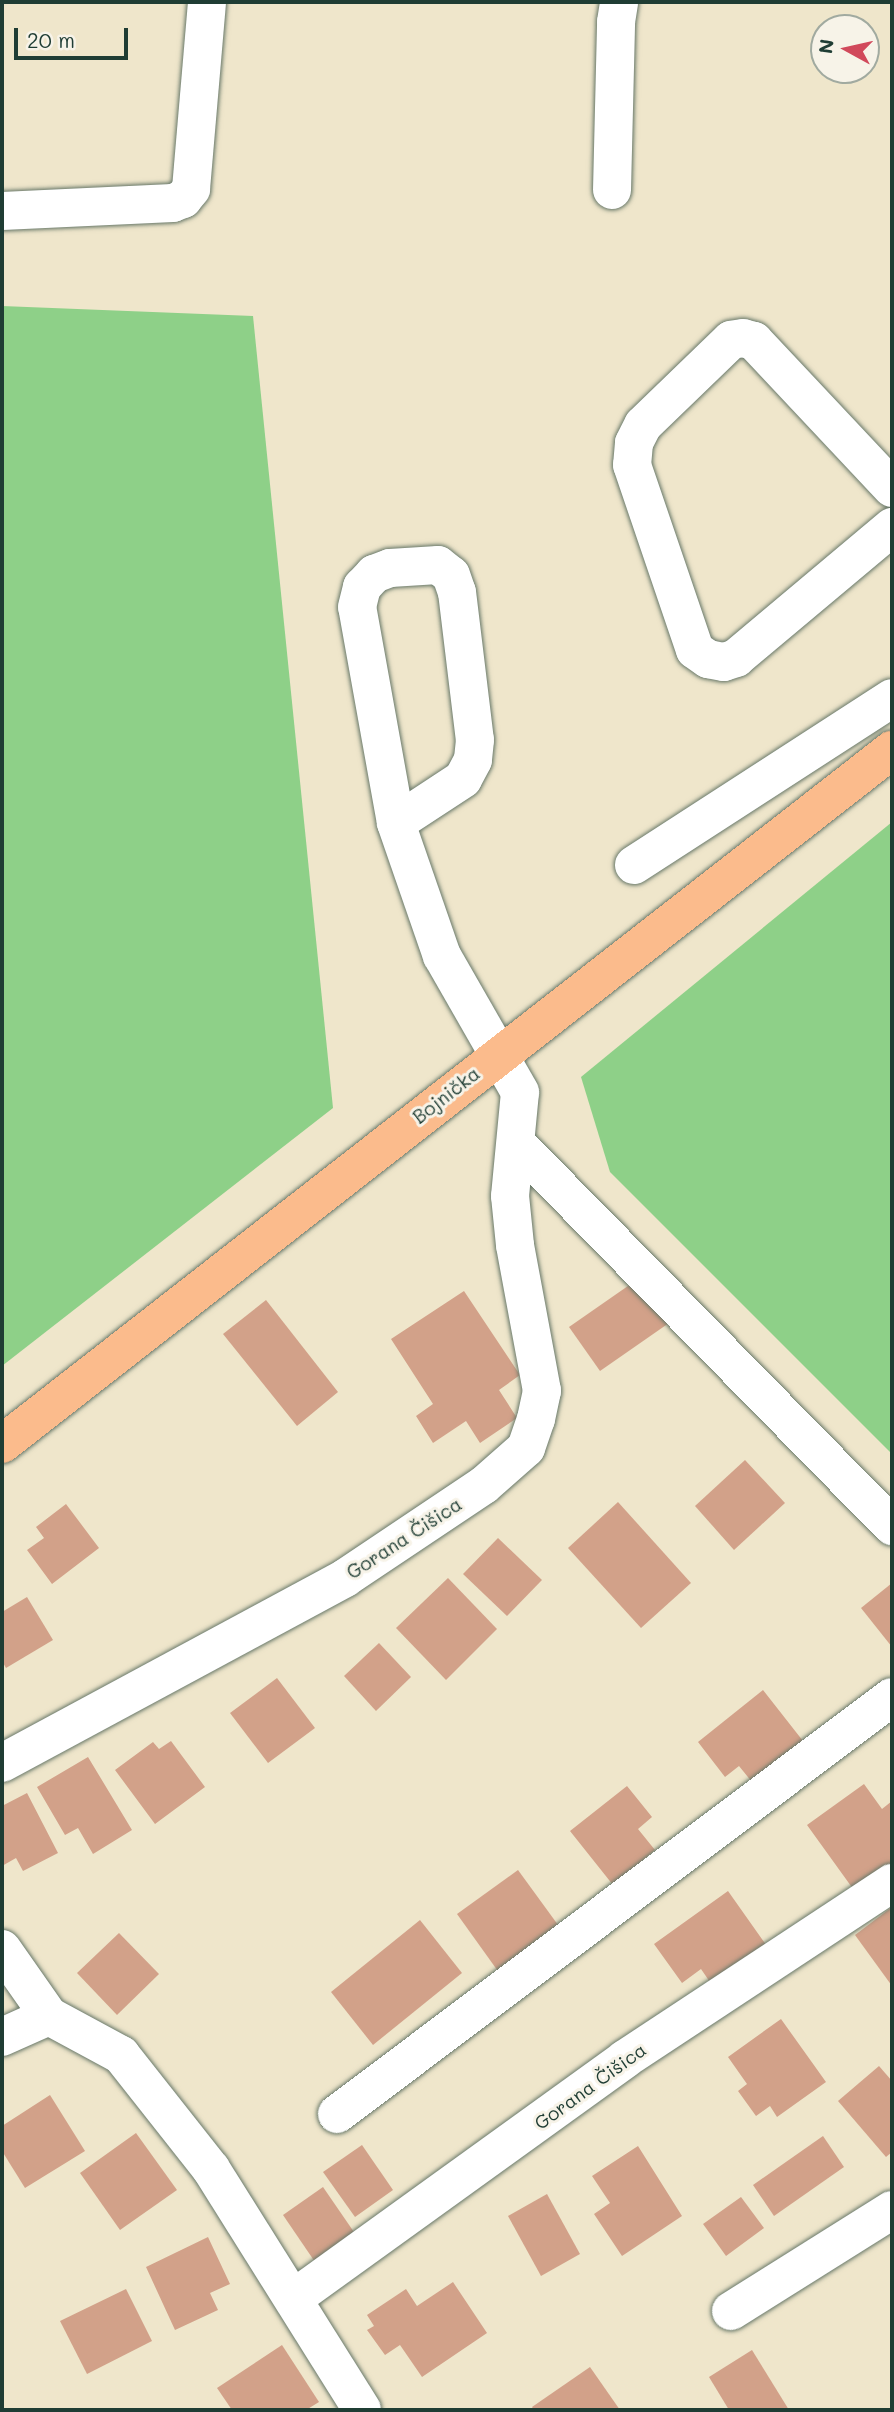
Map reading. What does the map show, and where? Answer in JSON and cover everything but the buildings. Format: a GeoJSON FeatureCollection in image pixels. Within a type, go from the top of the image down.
{"type":"FeatureCollection","features":[{"type":"Feature","properties":{"kind":"main road","name":"Bojnička"},"geometry":{"type":"LineString","coordinates":[[2,1444],[496,1056],[892,750]]}},
{"type":"Feature","properties":{"kind":"street"},"geometry":{"type":"LineString","coordinates":[[2,211],[173,203],[183,199],[191,189],[207,2]]}},
{"type":"Feature","properties":{"kind":"street"},"geometry":{"type":"LineString","coordinates":[[612,190],[616,22],[620,2]]}},
{"type":"Feature","properties":{"kind":"street"},"geometry":{"type":"LineString","coordinates":[[892,488],[754,341],[743,338],[731,340],[653,415],[643,425],[634,443],[632,465],[686,624],[695,650],[708,659],[724,662],[736,658],[892,527]]}},
{"type":"Feature","properties":{"kind":"street","name":"Gorana Čišica"},"geometry":{"type":"LineString","coordinates":[[2,1763],[345,1578],[484,1485],[526,1448],[537,1419],[542,1391],[515,1245],[510,1196],[520,1093],[496,1056],[442,956],[396,823],[357,607],[362,587],[374,574],[390,568],[438,565],[451,575],[457,592],[475,740],[473,760],[463,779],[396,823]]}},
{"type":"Feature","properties":{"kind":"street"},"geometry":{"type":"LineString","coordinates":[[634,864],[892,698]]}},
{"type":"Feature","properties":{"kind":"street"},"geometry":{"type":"LineString","coordinates":[[516,1143],[892,1526]]}},
{"type":"Feature","properties":{"kind":"street"},"geometry":{"type":"LineString","coordinates":[[337,2114],[892,1697]]}},
{"type":"Feature","properties":{"kind":"street","name":"Gorana Čišica"},"geometry":{"type":"LineString","coordinates":[[294,2298],[625,2059],[892,1883]]}},
{"type":"Feature","properties":{"kind":"street"},"geometry":{"type":"LineString","coordinates":[[2,1949],[49,2016],[121,2055],[211,2169],[362,2410]]}},
{"type":"Feature","properties":{"kind":"street"},"geometry":{"type":"LineString","coordinates":[[2,2037],[49,2016]]}},
{"type":"Feature","properties":{"kind":"street"},"geometry":{"type":"LineString","coordinates":[[731,2311],[892,2210]]}},
{"type":"Feature","properties":{"kind":"green space"},"geometry":{"type":"Polygon","coordinates":[[[2,306],[253,316],[333,1108],[2,1366],[2,306]]]}},
{"type":"Feature","properties":{"kind":"green space"},"geometry":{"type":"Polygon","coordinates":[[[892,822],[892,1454],[610,1172],[581,1077],[892,822]]]}}]}
